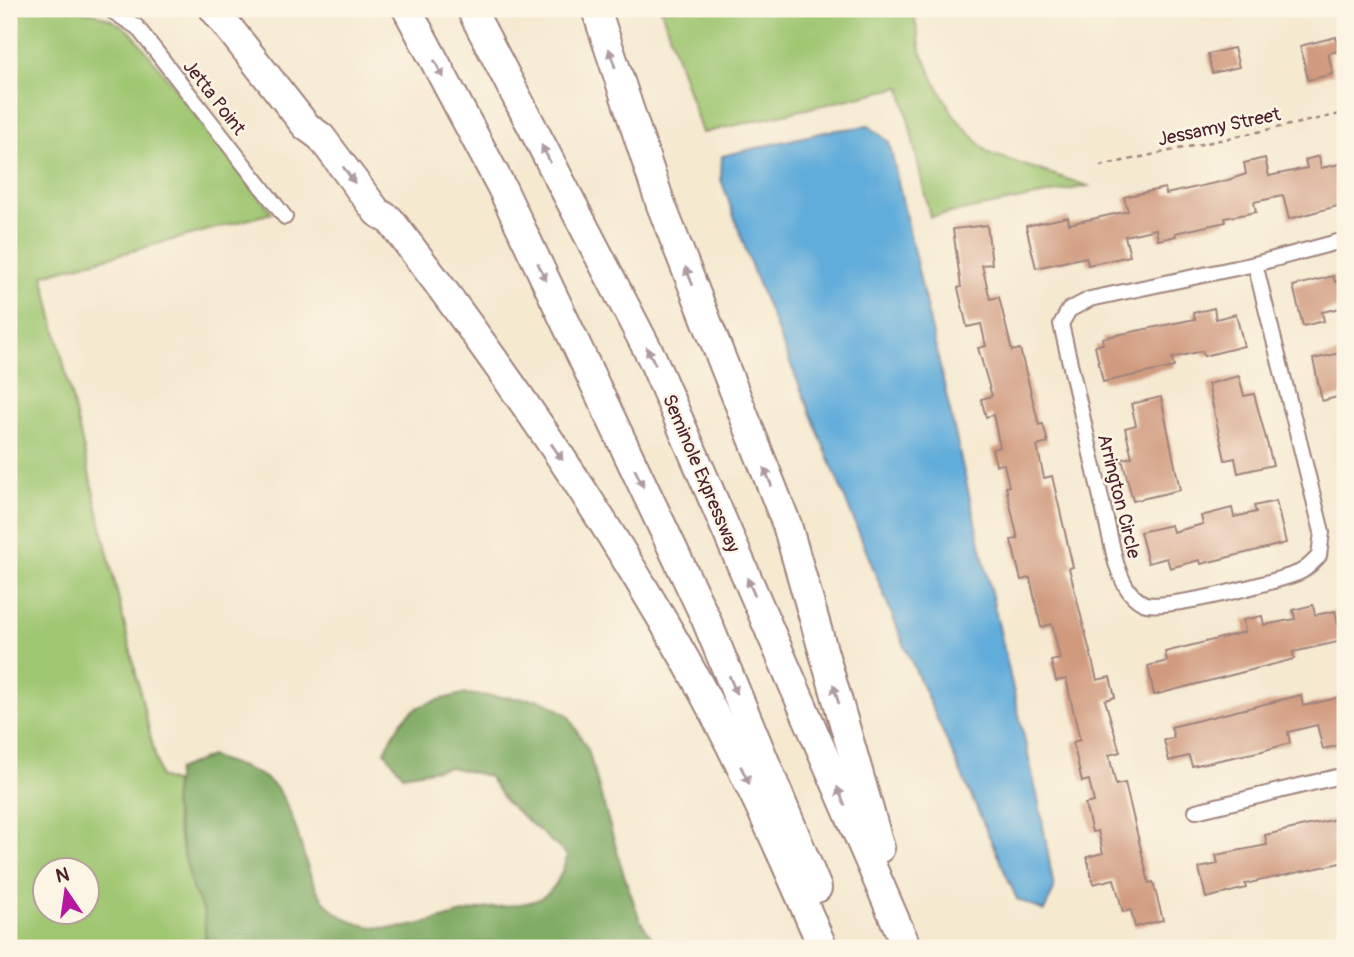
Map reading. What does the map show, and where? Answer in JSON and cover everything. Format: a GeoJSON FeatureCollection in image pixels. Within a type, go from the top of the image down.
{"type":"FeatureCollection","features":[{"type":"Feature","properties":{"kind":"highway"},"geometry":{"type":"LineString","coordinates":[[214,9],[306,126],[321,137]]}},
{"type":"Feature","properties":{"kind":"highway"},"geometry":{"type":"LineString","coordinates":[[237,9],[314,119],[321,137],[377,212],[386,232],[494,376],[517,397],[605,526],[687,663],[756,798],[823,948]]}},
{"type":"Feature","properties":{"kind":"highway"},"geometry":{"type":"LineString","coordinates":[[407,9],[502,188],[705,617],[842,948]]}},
{"type":"Feature","properties":{"kind":"highway","name":"Seminole Expressway"},"geometry":{"type":"LineString","coordinates":[[471,9],[652,358],[908,948]]}},
{"type":"Feature","properties":{"kind":"highway"},"geometry":{"type":"LineString","coordinates":[[596,9],[661,205],[787,525],[908,948]]}},
{"type":"Feature","properties":{"kind":"street","name":"Jetta Point"},"geometry":{"type":"LineString","coordinates":[[109,9],[136,27],[285,217]]}},
{"type":"Feature","properties":{"kind":"street","name":"Arrington Circle"},"geometry":{"type":"LineString","coordinates":[[1255,264],[1322,531],[1319,556],[1300,572],[1212,597],[1160,605],[1143,603],[1123,584],[1116,563],[1061,324],[1069,310],[1090,299],[1255,264],[1345,240]]}},
{"type":"Feature","properties":{"kind":"street"},"geometry":{"type":"LineString","coordinates":[[1196,811],[1345,775]]}},
{"type":"Feature","properties":{"kind":"path","name":"Jessamy Street"},"geometry":{"type":"LineString","coordinates":[[1100,166],[1345,113]]}},
{"type":"Feature","properties":{"kind":"green space"},"geometry":{"type":"Polygon","coordinates":[[[9,9],[74,9],[103,16],[132,33],[272,213],[43,275],[160,777],[175,783],[178,832],[204,914],[206,948],[9,948],[9,9]]]}},
{"type":"Feature","properties":{"kind":"green space"},"geometry":{"type":"Polygon","coordinates":[[[661,9],[913,9],[921,51],[935,82],[955,117],[988,153],[1088,186],[930,217],[901,87],[702,133],[661,9]]]}},
{"type":"Feature","properties":{"kind":"green space"},"geometry":{"type":"Polygon","coordinates":[[[463,694],[543,700],[568,715],[588,750],[623,872],[640,920],[659,948],[206,948],[204,912],[192,888],[173,804],[177,770],[210,756],[258,774],[274,785],[290,813],[310,875],[319,893],[331,909],[349,920],[374,927],[403,927],[475,910],[531,902],[549,892],[556,884],[567,855],[506,802],[488,776],[449,767],[403,775],[385,752],[399,725],[414,710],[434,701],[463,694]]]}},
{"type":"Feature","properties":{"kind":"water"},"geometry":{"type":"Polygon","coordinates":[[[869,126],[889,142],[1040,808],[1054,889],[1044,911],[1017,899],[906,649],[755,276],[721,179],[722,156],[829,131],[869,126]]]}},
{"type":"Feature","properties":{"kind":"building"},"geometry":{"type":"Polygon","coordinates":[[[1336,37],[1339,51],[1328,53],[1333,74],[1308,80],[1300,46],[1336,37]]]}},
{"type":"Feature","properties":{"kind":"building"},"geometry":{"type":"Polygon","coordinates":[[[1234,48],[1239,67],[1212,73],[1208,54],[1234,48]]]}},
{"type":"Feature","properties":{"kind":"building"},"geometry":{"type":"Polygon","coordinates":[[[1319,156],[1321,168],[1345,163],[1345,204],[1289,219],[1283,196],[1254,202],[1256,212],[1225,218],[1226,222],[1175,233],[1176,236],[1158,240],[1156,229],[1125,236],[1130,256],[1088,265],[1086,257],[1036,268],[1026,226],[1068,217],[1069,224],[1128,211],[1124,197],[1165,188],[1166,194],[1228,180],[1246,174],[1244,163],[1265,158],[1269,176],[1307,168],[1305,160],[1319,156]]]}},
{"type":"Feature","properties":{"kind":"building"},"geometry":{"type":"Polygon","coordinates":[[[987,225],[992,264],[982,265],[990,299],[999,297],[1012,351],[1020,349],[1039,425],[1043,424],[1048,443],[1037,446],[1044,478],[1052,476],[1073,567],[1069,568],[1097,680],[1110,677],[1115,697],[1105,700],[1120,752],[1109,755],[1116,785],[1125,783],[1149,883],[1153,882],[1163,920],[1135,927],[1131,910],[1123,912],[1114,879],[1093,884],[1087,857],[1103,853],[1098,831],[1092,832],[1085,804],[1094,802],[1089,780],[1082,782],[1073,742],[1080,740],[1066,679],[1056,681],[1051,661],[1060,659],[1052,624],[1041,627],[1030,578],[1021,580],[1011,540],[1018,539],[1006,487],[1009,486],[1004,464],[996,465],[992,449],[1000,447],[993,415],[986,417],[981,399],[992,396],[978,348],[986,346],[981,324],[967,327],[958,288],[961,287],[953,229],[987,225]]]}},
{"type":"Feature","properties":{"kind":"building"},"geometry":{"type":"Polygon","coordinates":[[[1333,276],[1335,282],[1345,280],[1345,307],[1322,312],[1324,321],[1303,326],[1293,286],[1333,276]]]}},
{"type":"Feature","properties":{"kind":"building"},"geometry":{"type":"Polygon","coordinates":[[[1214,308],[1216,319],[1236,314],[1244,346],[1204,356],[1202,351],[1172,358],[1174,367],[1103,382],[1095,346],[1103,344],[1102,338],[1195,319],[1193,313],[1214,308]]]}},
{"type":"Feature","properties":{"kind":"building"},"geometry":{"type":"Polygon","coordinates":[[[1345,352],[1345,395],[1322,401],[1313,359],[1345,352]]]}},
{"type":"Feature","properties":{"kind":"building"},"geometry":{"type":"Polygon","coordinates":[[[1239,376],[1244,396],[1254,394],[1273,465],[1238,473],[1235,458],[1225,460],[1208,384],[1239,376]]]}},
{"type":"Feature","properties":{"kind":"building"},"geometry":{"type":"Polygon","coordinates":[[[1161,397],[1180,490],[1133,501],[1122,459],[1132,457],[1125,428],[1136,425],[1131,404],[1161,397]]]}},
{"type":"Feature","properties":{"kind":"building"},"geometry":{"type":"Polygon","coordinates":[[[1276,501],[1286,543],[1201,564],[1200,560],[1170,568],[1167,558],[1148,563],[1140,532],[1171,525],[1173,532],[1203,524],[1201,516],[1232,508],[1234,517],[1256,512],[1254,506],[1276,501]]]}},
{"type":"Feature","properties":{"kind":"building"},"geometry":{"type":"Polygon","coordinates":[[[1313,605],[1315,615],[1335,611],[1342,641],[1293,652],[1294,659],[1154,695],[1148,666],[1167,661],[1165,652],[1245,632],[1243,620],[1262,616],[1264,625],[1295,619],[1293,610],[1313,605]]]}},
{"type":"Feature","properties":{"kind":"building"},"geometry":{"type":"Polygon","coordinates":[[[1301,695],[1303,706],[1345,696],[1345,733],[1342,734],[1345,744],[1323,749],[1317,725],[1288,732],[1290,743],[1262,751],[1192,766],[1189,756],[1169,761],[1164,740],[1174,738],[1171,727],[1301,695]]]}},
{"type":"Feature","properties":{"kind":"building"},"geometry":{"type":"Polygon","coordinates":[[[1345,817],[1345,862],[1245,884],[1246,888],[1206,898],[1199,868],[1218,864],[1216,855],[1267,845],[1265,835],[1345,817]]]}}]}
